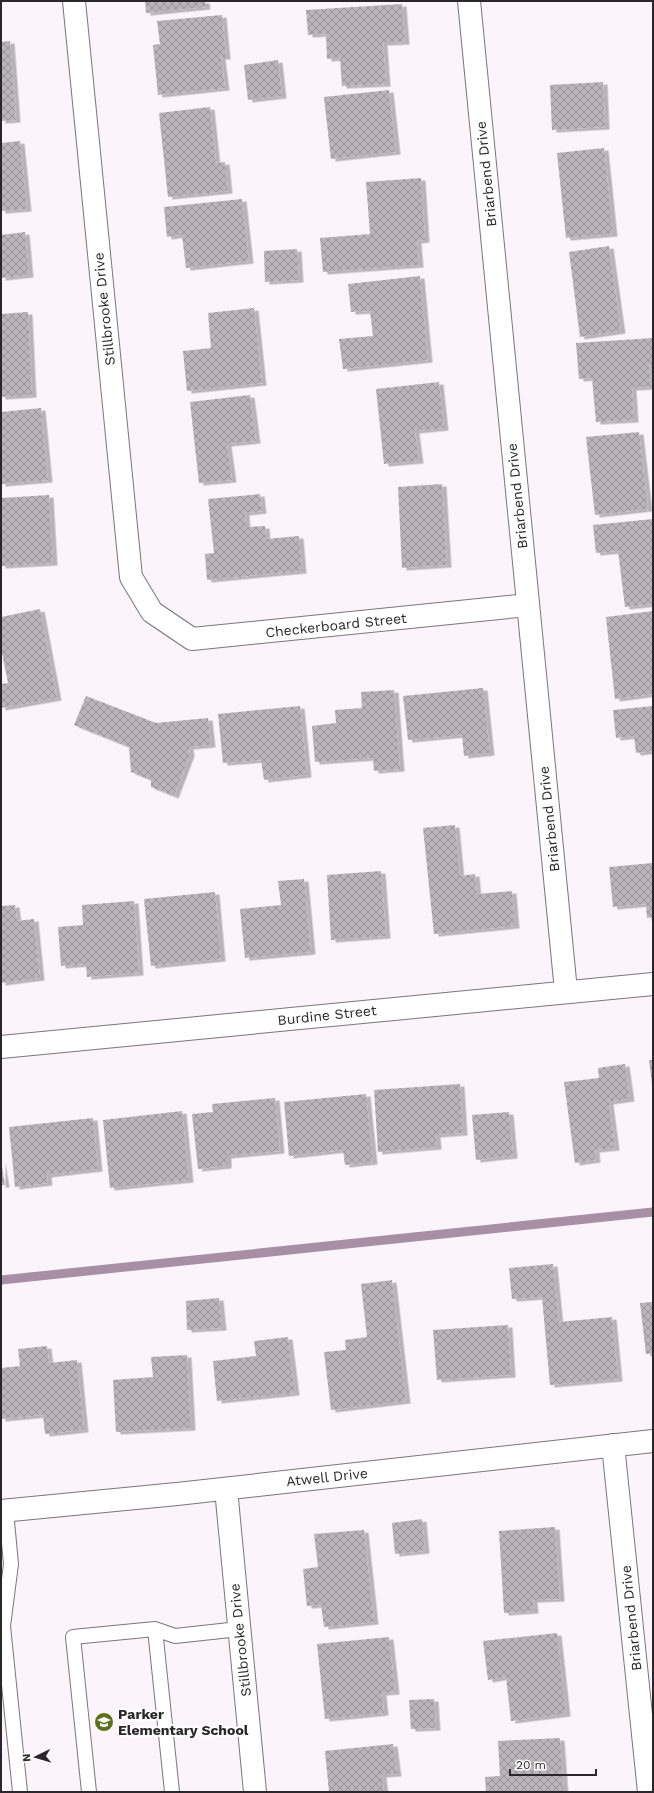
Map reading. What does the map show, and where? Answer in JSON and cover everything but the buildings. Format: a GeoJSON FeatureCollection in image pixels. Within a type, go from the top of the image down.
{"type":"FeatureCollection","features":[{"type":"Feature","properties":{"kind":"street","name":"Stillbrooke Drive"},"geometry":{"type":"LineString","coordinates":[[74,1],[131,577],[152,612]]}},
{"type":"Feature","properties":{"kind":"street","name":"Briarbend Drive"},"geometry":{"type":"LineString","coordinates":[[469,1],[566,991]]}},
{"type":"Feature","properties":{"kind":"street","name":"Checkerboard Street"},"geometry":{"type":"LineString","coordinates":[[152,612],[192,639],[528,606]]}},
{"type":"Feature","properties":{"kind":"street","name":"Burdine Street"},"geometry":{"type":"LineString","coordinates":[[1,1047],[566,991],[653,984]]}},
{"type":"Feature","properties":{"kind":"street","name":"Atwell Drive"},"geometry":{"type":"LineString","coordinates":[[4,1511],[653,1441]]}},
{"type":"Feature","properties":{"kind":"street","name":"Briarbend Drive"},"geometry":{"type":"LineString","coordinates":[[613,1445],[649,1792]]}},
{"type":"Feature","properties":{"kind":"street","name":"Stillbrooke Drive"},"geometry":{"type":"LineString","coordinates":[[226,1488],[255,1792]]}},
{"type":"Feature","properties":{"kind":"lane"},"geometry":{"type":"LineString","coordinates":[[4,1511],[11,1564],[3,1626],[20,1792]]}},
{"type":"Feature","properties":{"kind":"lane"},"geometry":{"type":"LineString","coordinates":[[89,1792],[73,1637],[155,1629],[175,1636],[239,1629]]}},
{"type":"Feature","properties":{"kind":"lane"},"geometry":{"type":"LineString","coordinates":[[155,1629],[172,1792]]}},
{"type":"Feature","properties":{"kind":"waterway"},"geometry":{"type":"LineString","coordinates":[[1,1280],[653,1212]]}},
{"type":"Feature","properties":{"kind":"place","name":"Parker Elementary School"},"geometry":{"type":"Point","coordinates":[104,1722]}}]}
